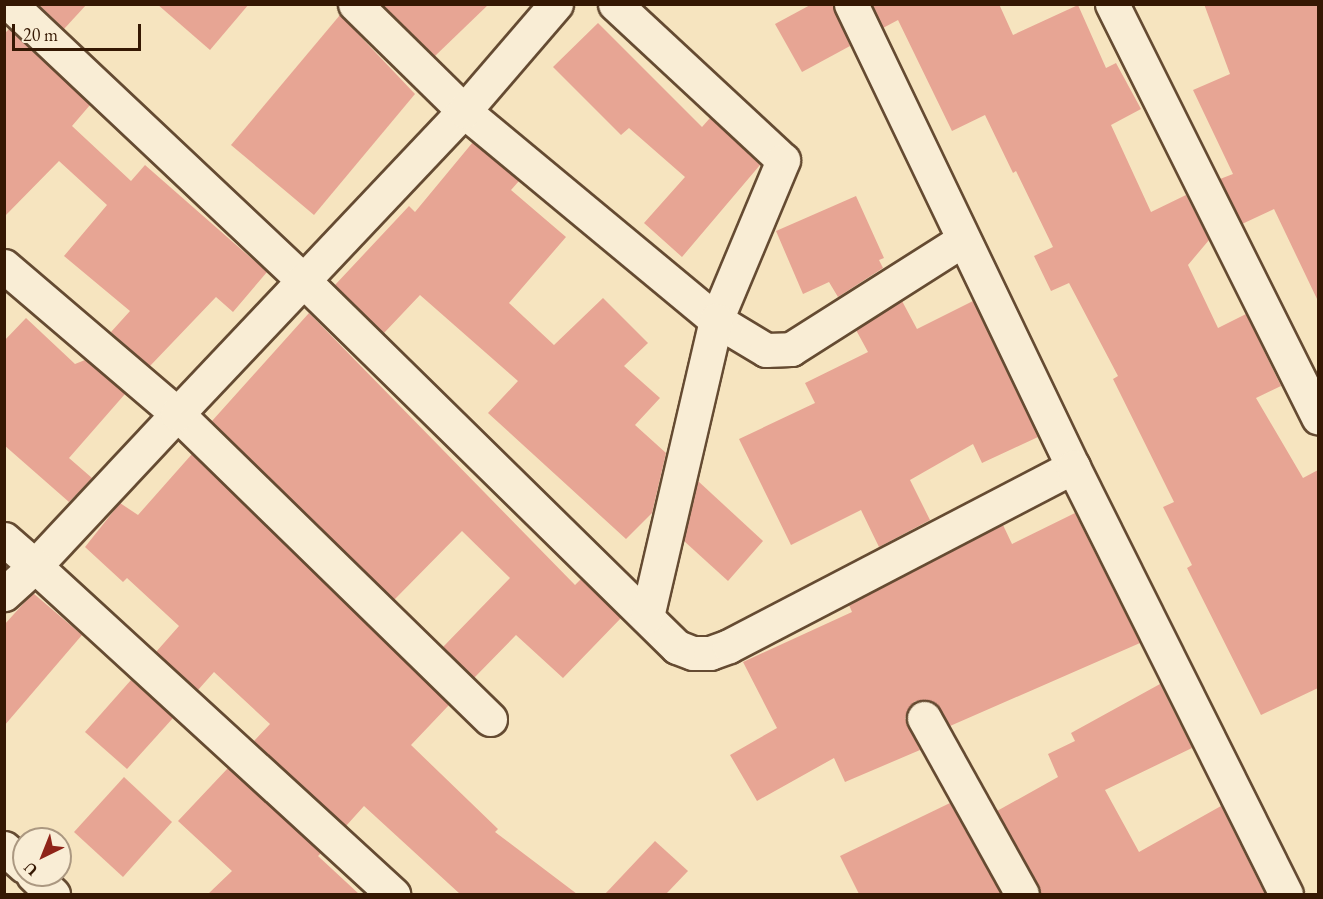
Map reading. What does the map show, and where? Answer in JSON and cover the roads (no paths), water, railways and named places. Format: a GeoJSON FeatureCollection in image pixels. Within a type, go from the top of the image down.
{"type":"FeatureCollection","features":[{"type":"Feature","properties":{"kind":"street"},"geometry":{"type":"LineString","coordinates":[[10,4],[305,282],[677,647],[693,653],[710,653],[1073,467]]}},
{"type":"Feature","properties":{"kind":"street"},"geometry":{"type":"LineString","coordinates":[[355,4],[464,111],[716,320],[766,350],[791,349],[963,240]]}},
{"type":"Feature","properties":{"kind":"street"},"geometry":{"type":"LineString","coordinates":[[4,594],[35,566],[177,414],[305,282],[464,111],[556,4]]}},
{"type":"Feature","properties":{"kind":"street"},"geometry":{"type":"LineString","coordinates":[[615,4],[783,160],[716,320],[647,616]]}},
{"type":"Feature","properties":{"kind":"street"},"geometry":{"type":"LineString","coordinates":[[851,4],[1073,467],[1286,894]]}},
{"type":"Feature","properties":{"kind":"street"},"geometry":{"type":"LineString","coordinates":[[1112,4],[1318,417]]}},
{"type":"Feature","properties":{"kind":"street"},"geometry":{"type":"LineString","coordinates":[[4,266],[177,414],[490,719]]}},
{"type":"Feature","properties":{"kind":"street"},"geometry":{"type":"LineString","coordinates":[[4,539],[393,894]]}},
{"type":"Feature","properties":{"kind":"street"},"geometry":{"type":"LineString","coordinates":[[924,717],[1023,894]]}}]}
